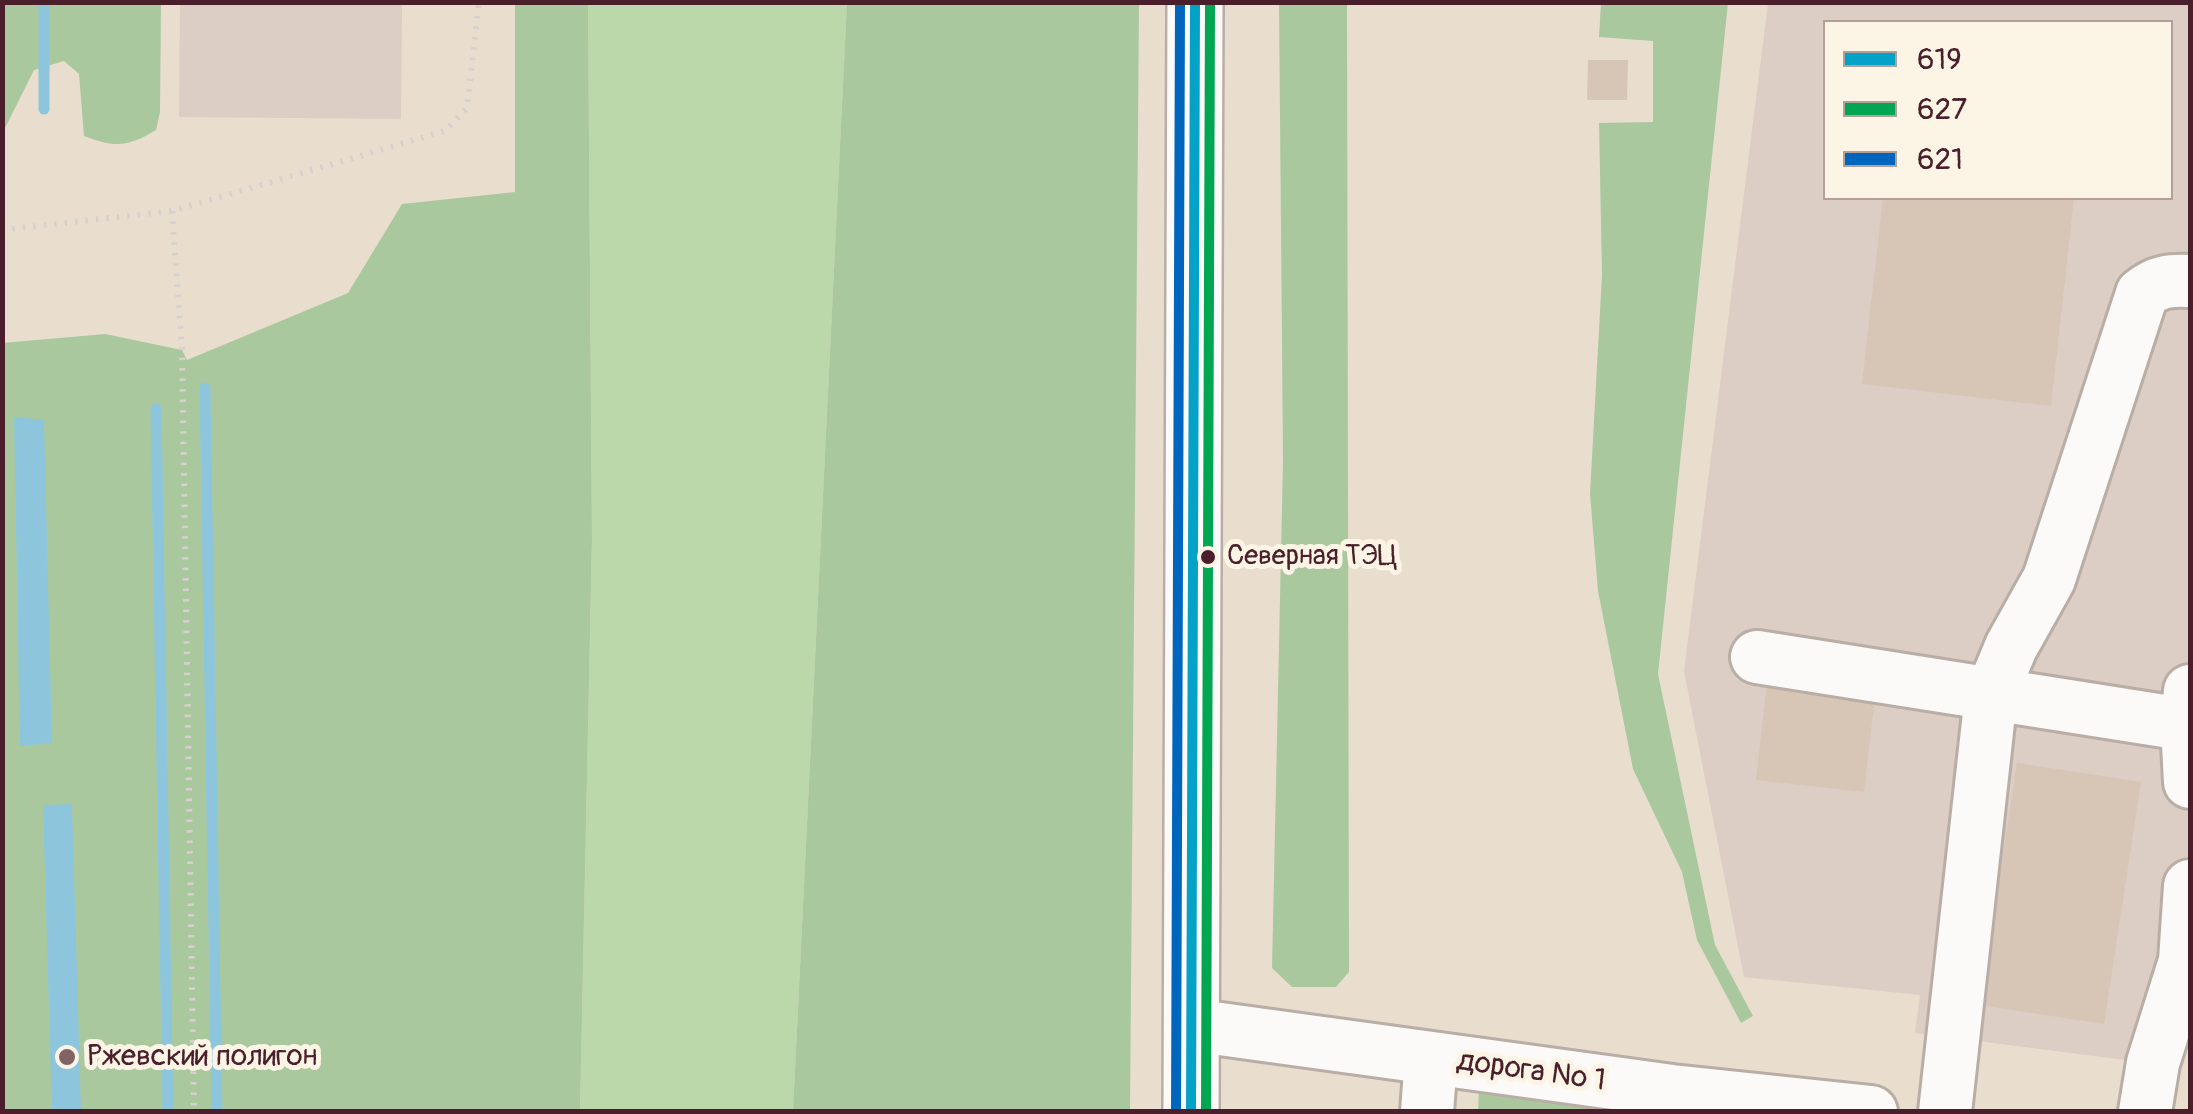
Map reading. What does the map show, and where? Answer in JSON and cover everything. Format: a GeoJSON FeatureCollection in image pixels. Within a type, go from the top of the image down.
{"type":"FeatureCollection","features":[{"type":"Feature","properties":{"kind":"main road"},"geometry":{"type":"LineString","coordinates":[[1190,1112],[1195,2]]}},
{"type":"Feature","properties":{"kind":"street"},"geometry":{"type":"LineString","coordinates":[[1945,1112],[1991,695],[2011,647],[2049,580],[2142,294],[2152,285],[2174,280],[2190,282]]}},
{"type":"Feature","properties":{"kind":"street"},"geometry":{"type":"LineString","coordinates":[[1757,657],[1991,695],[2189,714],[2190,782]]}},
{"type":"Feature","properties":{"kind":"street"},"geometry":{"type":"LineString","coordinates":[[2145,1112],[2153,1063],[2184,962],[2190,886]]}},
{"type":"Feature","properties":{"kind":"street","name":"дорога № 1"},"geometry":{"type":"LineString","coordinates":[[1192,1025],[1431,1058],[1675,1102],[1871,1112]]}},
{"type":"Feature","properties":{"kind":"street"},"geometry":{"type":"LineString","coordinates":[[1427,1112],[1431,1058]]}},
{"type":"Feature","properties":{"kind":"path"},"geometry":{"type":"LineString","coordinates":[[2,230],[172,212],[445,131],[467,108],[479,2]]}},
{"type":"Feature","properties":{"kind":"path"},"geometry":{"type":"LineString","coordinates":[[172,212],[182,350],[194,1112]]}},
{"type":"Feature","properties":{"kind":"shaded area"},"geometry":{"type":"Polygon","coordinates":[[[180,3],[402,3],[401,119],[179,117],[180,3]]]}},
{"type":"Feature","properties":{"kind":"shaded area"},"geometry":{"type":"Polygon","coordinates":[[[1768,3],[2190,3],[2190,1039],[2177,1039],[2172,1066],[1915,1033],[1920,995],[1744,977],[1684,671],[1768,3]]]}},
{"type":"Feature","properties":{"kind":"green space"},"geometry":{"type":"Polygon","coordinates":[[[3,2],[161,3],[160,112],[156,130],[121,144],[84,136],[79,74],[64,61],[34,70],[3,132],[3,2]]]}},
{"type":"Feature","properties":{"kind":"green space"},"geometry":{"type":"Polygon","coordinates":[[[847,2],[1139,3],[1130,1111],[793,1111],[847,2]]]}},
{"type":"Feature","properties":{"kind":"green space"},"geometry":{"type":"Polygon","coordinates":[[[515,3],[588,3],[592,539],[580,1111],[3,1111],[2,343],[105,334],[182,350],[187,360],[348,293],[402,204],[515,192],[515,3]]]}},
{"type":"Feature","properties":{"kind":"green space"},"geometry":{"type":"Polygon","coordinates":[[[588,3],[847,3],[793,1111],[580,1112],[592,539],[588,3]]]}},
{"type":"Feature","properties":{"kind":"green space"},"geometry":{"type":"Polygon","coordinates":[[[1279,3],[1347,3],[1349,972],[1336,987],[1292,987],[1272,968],[1283,460],[1279,3]]]}},
{"type":"Feature","properties":{"kind":"green space"},"geometry":{"type":"Polygon","coordinates":[[[1601,3],[1728,3],[1658,674],[1715,945],[1753,1016],[1741,1023],[1697,940],[1682,872],[1633,769],[1598,591],[1590,494],[1602,275],[1599,123],[1653,122],[1653,41],[1599,37],[1601,3]]]}},
{"type":"Feature","properties":{"kind":"green space"},"geometry":{"type":"Polygon","coordinates":[[[1479,1090],[1633,1112],[1478,1112],[1479,1090]]]}},
{"type":"Feature","properties":{"kind":"water"},"geometry":{"type":"Polygon","coordinates":[[[14,417],[44,420],[52,743],[20,746],[14,417]]]}},
{"type":"Feature","properties":{"kind":"water"},"geometry":{"type":"Polygon","coordinates":[[[72,804],[81,1111],[52,1111],[43,805],[72,804]]]}},
{"type":"Feature","properties":{"kind":"building"},"geometry":{"type":"Polygon","coordinates":[[[1588,60],[1628,60],[1627,100],[1587,100],[1588,60]]]}},
{"type":"Feature","properties":{"kind":"building"},"geometry":{"type":"Polygon","coordinates":[[[1883,200],[2074,200],[2051,406],[1862,384],[1883,200]]]}},
{"type":"Feature","properties":{"kind":"building"},"geometry":{"type":"Polygon","coordinates":[[[1767,683],[1875,695],[1864,792],[1756,780],[1767,683]]]}},
{"type":"Feature","properties":{"kind":"building"},"geometry":{"type":"Polygon","coordinates":[[[2017,763],[2141,782],[2104,1024],[1980,1005],[2017,763]]]}},
{"type":"Feature","properties":{"kind":"waterway"},"geometry":{"type":"LineString","coordinates":[[44,2],[44,109]]}},
{"type":"Feature","properties":{"kind":"waterway"},"geometry":{"type":"LineString","coordinates":[[205,388],[217,1112]]}},
{"type":"Feature","properties":{"kind":"waterway"},"geometry":{"type":"LineString","coordinates":[[156,409],[168,1112]]}},
{"type":"Feature","properties":{"kind":"transit line","name":"621"},"geometry":{"type":"LineString","coordinates":[[1176,1112],[1180,2]]}},
{"type":"Feature","properties":{"kind":"transit line","name":"619"},"geometry":{"type":"LineString","coordinates":[[1191,1112],[1195,2]]}},
{"type":"Feature","properties":{"kind":"transit line","name":"627"},"geometry":{"type":"LineString","coordinates":[[1206,1112],[1210,2]]}},
{"type":"Feature","properties":{"kind":"place","name":"Северная ТЭЦ"},"geometry":{"type":"Point","coordinates":[1208,557]}},
{"type":"Feature","properties":{"kind":"place","name":"Ржевский полигон"},"geometry":{"type":"Point","coordinates":[67,1057]}}]}
